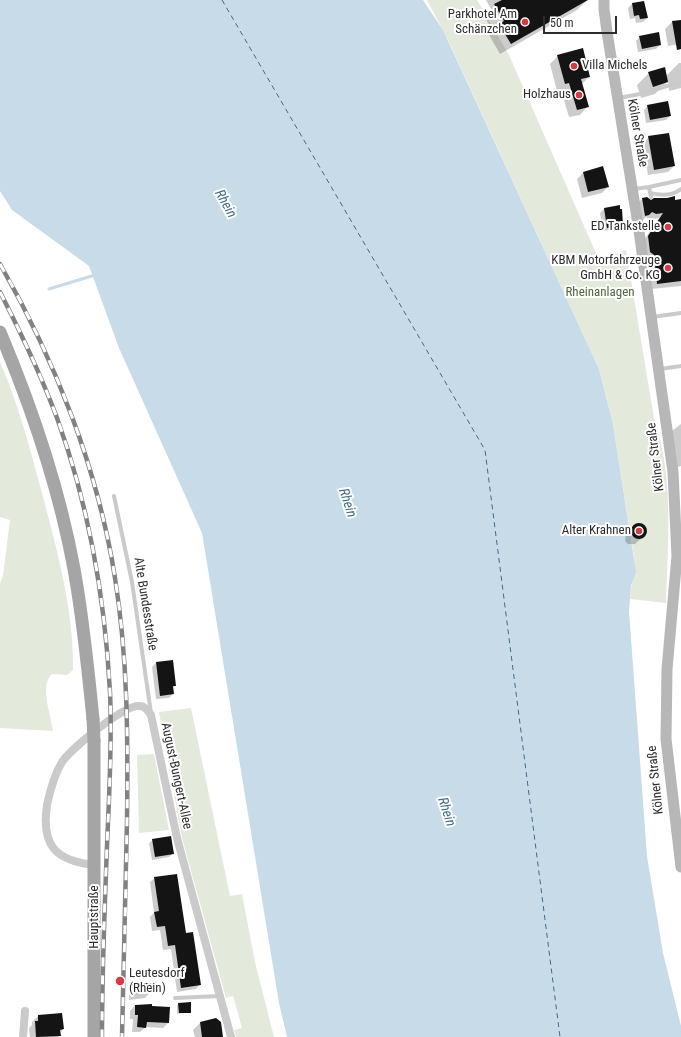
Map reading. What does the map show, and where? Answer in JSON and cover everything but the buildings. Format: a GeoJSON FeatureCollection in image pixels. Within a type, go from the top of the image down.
{"type":"FeatureCollection","features":[{"type":"Feature","properties":{"kind":"main road","name":"Hauptstraße"},"geometry":{"type":"LineString","coordinates":[[0,332],[38,430],[67,534],[87,653],[94,741],[94,1037]]}},
{"type":"Feature","properties":{"kind":"street","name":"Kölner Straße"},"geometry":{"type":"LineString","coordinates":[[604,0],[617,98],[674,472],[679,554],[667,669],[666,739],[681,867]]}},
{"type":"Feature","properties":{"kind":"street","name":"August-Bungert-Allee"},"geometry":{"type":"LineString","coordinates":[[95,865],[85,864],[62,857],[48,842],[45,821],[50,790],[62,763],[75,747],[89,735],[134,706],[140,706],[145,708],[151,715],[177,838],[231,1037]]}},
{"type":"Feature","properties":{"kind":"street"},"geometry":{"type":"LineString","coordinates":[[23,1037],[25,1011]]}},
{"type":"Feature","properties":{"kind":"lane"},"geometry":{"type":"LineString","coordinates":[[617,98],[640,94],[681,82]]}},
{"type":"Feature","properties":{"kind":"lane"},"geometry":{"type":"LineString","coordinates":[[632,189],[681,180]]}},
{"type":"Feature","properties":{"kind":"lane"},"geometry":{"type":"LineString","coordinates":[[649,187],[650,195],[675,194],[681,189]]}},
{"type":"Feature","properties":{"kind":"lane"},"geometry":{"type":"LineString","coordinates":[[638,228],[648,226],[652,222],[653,215]]}},
{"type":"Feature","properties":{"kind":"lane"},"geometry":{"type":"LineString","coordinates":[[651,317],[681,313]]}},
{"type":"Feature","properties":{"kind":"lane"},"geometry":{"type":"LineString","coordinates":[[658,369],[681,366]]}},
{"type":"Feature","properties":{"kind":"lane","name":"Alte Bundesstraße"},"geometry":{"type":"LineString","coordinates":[[114,496],[132,582],[151,715]]}},
{"type":"Feature","properties":{"kind":"lane"},"geometry":{"type":"LineString","coordinates":[[175,998],[220,996]]}},
{"type":"Feature","properties":{"kind":"green space","name":"Rheinanlagen"},"geometry":{"type":"Polygon","coordinates":[[[427,0],[477,0],[509,55],[599,260],[626,250],[654,418],[665,463],[668,510],[666,603],[630,599],[634,557],[613,424],[599,369],[448,40],[427,0]]]}},
{"type":"Feature","properties":{"kind":"green space"},"geometry":{"type":"Polygon","coordinates":[[[0,362],[13,394],[28,444],[53,536],[68,603],[73,648],[73,670],[67,675],[52,674],[46,685],[47,701],[53,731],[0,728],[0,584],[3,575],[10,520],[0,517],[0,362]]]}},
{"type":"Feature","properties":{"kind":"green space"},"geometry":{"type":"Polygon","coordinates":[[[191,708],[230,896],[242,894],[255,962],[274,1037],[236,1037],[234,1030],[242,1028],[233,996],[226,998],[182,838],[159,712],[191,708]]]}},
{"type":"Feature","properties":{"kind":"green space"},"geometry":{"type":"Polygon","coordinates":[[[154,754],[169,830],[139,833],[137,755],[154,754]]]}},
{"type":"Feature","properties":{"kind":"water","name":"Rhein"},"geometry":{"type":"Polygon","coordinates":[[[0,0],[423,0],[443,30],[599,369],[613,424],[636,572],[631,586],[629,611],[647,856],[663,953],[681,1026],[681,1037],[287,1037],[279,1003],[202,533],[119,348],[89,266],[12,210],[0,191],[0,0]]]}},
{"type":"Feature","properties":{"kind":"waterway"},"geometry":{"type":"LineString","coordinates":[[49,289],[95,275]]}},
{"type":"Feature","properties":{"kind":"ferry route"},"geometry":{"type":"LineString","coordinates":[[222,0],[485,450],[560,1037]]}},
{"type":"Feature","properties":{"kind":"railway"},"geometry":{"type":"LineString","coordinates":[[0,264],[39,338],[72,416],[98,496],[115,578],[125,669],[127,730],[127,848],[122,1037]]}},
{"type":"Feature","properties":{"kind":"railway"},"geometry":{"type":"LineString","coordinates":[[0,292],[44,386],[68,451],[87,519],[94,553],[104,622],[108,657],[111,724],[103,956],[102,1037]]}},
{"type":"Feature","properties":{"kind":"place","name":"Parkhotel Am Schänzchen"},"geometry":{"type":"Point","coordinates":[525,22]}},
{"type":"Feature","properties":{"kind":"place","name":"Villa Michels"},"geometry":{"type":"Point","coordinates":[574,66]}},
{"type":"Feature","properties":{"kind":"place","name":"Holzhaus"},"geometry":{"type":"Point","coordinates":[579,95]}},
{"type":"Feature","properties":{"kind":"place","name":"ED Tankstelle"},"geometry":{"type":"Point","coordinates":[668,227]}},
{"type":"Feature","properties":{"kind":"place","name":"KBM Motorfahrzeuge GmbH & Co. KG"},"geometry":{"type":"Point","coordinates":[668,268]}},
{"type":"Feature","properties":{"kind":"place","name":"Alter Krahnen"},"geometry":{"type":"Point","coordinates":[639,531]}},
{"type":"Feature","properties":{"kind":"place","name":"Leutesdorf (Rhein)"},"geometry":{"type":"Point","coordinates":[120,981]}}]}
